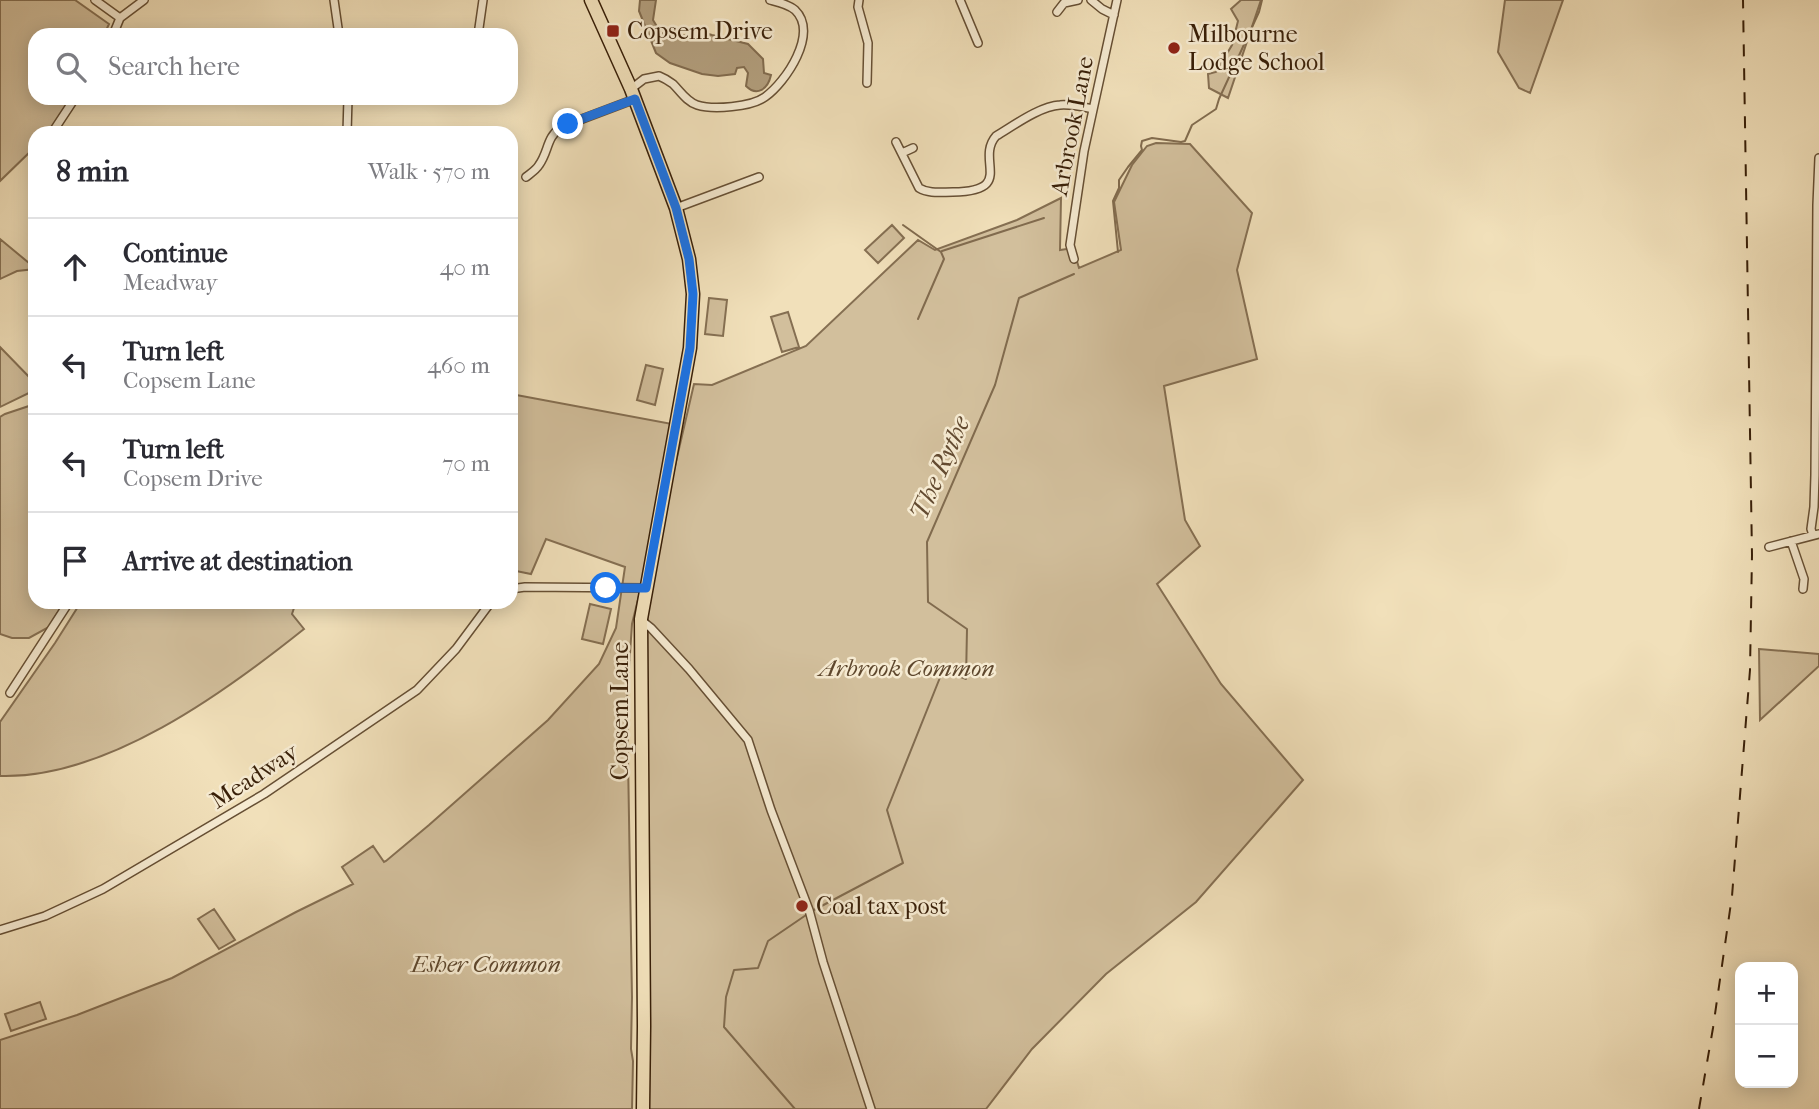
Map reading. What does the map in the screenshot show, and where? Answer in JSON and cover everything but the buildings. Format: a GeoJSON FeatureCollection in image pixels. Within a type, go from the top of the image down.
{"type":"FeatureCollection","features":[{"type":"Feature","properties":{"kind":"main road","name":"Copsem Lane"},"geometry":{"type":"LineString","coordinates":[[591,0],[633,94],[676,208],[689,259],[693,294],[690,344],[640,619],[643,1109]]}},
{"type":"Feature","properties":{"kind":"street"},"geometry":{"type":"LineString","coordinates":[[94,0],[120,18]]}},
{"type":"Feature","properties":{"kind":"street"},"geometry":{"type":"LineString","coordinates":[[116,28],[120,18],[144,0]]}},
{"type":"Feature","properties":{"kind":"street"},"geometry":{"type":"LineString","coordinates":[[334,0],[338,28]]}},
{"type":"Feature","properties":{"kind":"street"},"geometry":{"type":"LineString","coordinates":[[479,28],[484,0]]}},
{"type":"Feature","properties":{"kind":"street"},"geometry":{"type":"LineString","coordinates":[[526,177],[537,169],[553,133],[633,94],[644,79],[659,76],[672,83],[696,105],[744,106],[764,98],[783,81],[797,57],[803,38],[803,23],[795,10],[770,0]]}},
{"type":"Feature","properties":{"kind":"street"},"geometry":{"type":"LineString","coordinates":[[859,0],[858,7],[868,43],[867,83]]}},
{"type":"Feature","properties":{"kind":"street"},"geometry":{"type":"LineString","coordinates":[[960,0],[978,43]]}},
{"type":"Feature","properties":{"kind":"street"},"geometry":{"type":"LineString","coordinates":[[1057,12],[1061,2],[1078,0]]}},
{"type":"Feature","properties":{"kind":"street"},"geometry":{"type":"LineString","coordinates":[[1091,0],[1114,15]]}},
{"type":"Feature","properties":{"kind":"street","name":"Arbrook Lane"},"geometry":{"type":"LineString","coordinates":[[1074,259],[1070,245],[1084,151],[1117,0]]}},
{"type":"Feature","properties":{"kind":"street"},"geometry":{"type":"LineString","coordinates":[[57,126],[70,105]]}},
{"type":"Feature","properties":{"kind":"street"},"geometry":{"type":"LineString","coordinates":[[347,126],[348,105]]}},
{"type":"Feature","properties":{"kind":"street"},"geometry":{"type":"LineString","coordinates":[[897,142],[913,178],[923,191],[973,191],[985,185],[990,175],[991,141],[996,136],[1056,105],[1093,109]]}},
{"type":"Feature","properties":{"kind":"street"},"geometry":{"type":"LineString","coordinates":[[902,153],[914,148]]}},
{"type":"Feature","properties":{"kind":"street"},"geometry":{"type":"LineString","coordinates":[[1769,547],[1816,535],[1811,529],[1815,486],[1819,158]]}},
{"type":"Feature","properties":{"kind":"street"},"geometry":{"type":"LineString","coordinates":[[676,208],[760,177]]}},
{"type":"Feature","properties":{"kind":"street"},"geometry":{"type":"LineString","coordinates":[[1791,541],[1804,579],[1803,589]]}},
{"type":"Feature","properties":{"kind":"street"},"geometry":{"type":"LineString","coordinates":[[518,588],[646,588]]}},
{"type":"Feature","properties":{"kind":"street"},"geometry":{"type":"LineString","coordinates":[[10,693],[64,609]]}},
{"type":"Feature","properties":{"kind":"street","name":"Meadway"},"geometry":{"type":"LineString","coordinates":[[0,930],[45,916],[103,889],[264,794],[417,690],[448,657],[486,609]]}},
{"type":"Feature","properties":{"kind":"street"},"geometry":{"type":"LineString","coordinates":[[640,619],[689,669],[748,740],[810,913],[827,975],[871,1109]]}},
{"type":"Feature","properties":{"kind":"green space"},"geometry":{"type":"Polygon","coordinates":[[[0,0],[75,0],[109,24],[107,28],[28,28],[28,105],[67,105],[53,126],[28,126],[28,154],[0,181],[0,0]]]}},
{"type":"Feature","properties":{"kind":"green space"},"geometry":{"type":"Polygon","coordinates":[[[1241,0],[1261,0],[1228,98],[1209,88],[1208,74],[1216,72],[1232,45],[1238,21],[1231,9],[1241,0]]]}},
{"type":"Feature","properties":{"kind":"green space"},"geometry":{"type":"Polygon","coordinates":[[[1505,0],[1563,0],[1530,93],[1519,88],[1498,52],[1505,0]]]}},
{"type":"Feature","properties":{"kind":"green space","name":"Arbrook Common"},"geometry":{"type":"Polygon","coordinates":[[[1156,143],[1190,144],[1252,213],[1237,270],[1257,359],[1164,386],[1185,520],[1200,546],[1157,584],[1221,684],[1303,780],[1196,902],[1106,974],[1032,1049],[986,1109],[647,1109],[644,652],[653,561],[694,384],[712,385],[806,346],[918,240],[935,250],[1017,220],[1061,198],[1060,250],[1073,248],[1079,268],[1121,250],[1114,202],[1132,165],[1147,146],[1156,143]]]}},
{"type":"Feature","properties":{"kind":"green space"},"geometry":{"type":"Polygon","coordinates":[[[892,225],[904,238],[878,263],[865,250],[892,225]]]}},
{"type":"Feature","properties":{"kind":"green space"},"geometry":{"type":"Polygon","coordinates":[[[0,239],[28,262],[28,270],[17,271],[0,279],[0,239]]]}},
{"type":"Feature","properties":{"kind":"green space"},"geometry":{"type":"Polygon","coordinates":[[[709,298],[727,300],[723,336],[705,334],[709,298]]]}},
{"type":"Feature","properties":{"kind":"green space"},"geometry":{"type":"Polygon","coordinates":[[[788,312],[799,347],[782,352],[771,317],[788,312]]]}},
{"type":"Feature","properties":{"kind":"green space"},"geometry":{"type":"Polygon","coordinates":[[[0,347],[28,376],[28,393],[0,407],[0,347]]]}},
{"type":"Feature","properties":{"kind":"green space"},"geometry":{"type":"Polygon","coordinates":[[[646,365],[663,369],[655,405],[637,400],[646,365]]]}},
{"type":"Feature","properties":{"kind":"green space","name":"Esher Common"},"geometry":{"type":"Polygon","coordinates":[[[518,395],[672,424],[645,571],[632,624],[627,698],[632,1109],[0,1109],[0,1040],[77,1015],[172,978],[353,884],[342,867],[373,846],[384,862],[386,861],[548,720],[599,664],[616,628],[625,567],[546,539],[531,574],[518,571],[518,395]]]}},
{"type":"Feature","properties":{"kind":"green space"},"geometry":{"type":"Polygon","coordinates":[[[28,406],[28,609],[60,609],[49,627],[29,638],[12,638],[0,634],[0,417],[28,406]]]}},
{"type":"Feature","properties":{"kind":"green space"},"geometry":{"type":"Polygon","coordinates":[[[590,604],[611,609],[603,644],[582,639],[590,604]]]}},
{"type":"Feature","properties":{"kind":"green space"},"geometry":{"type":"Polygon","coordinates":[[[77,609],[294,609],[292,614],[304,629],[201,704],[122,748],[81,763],[40,773],[0,776],[0,722],[77,609]]]}},
{"type":"Feature","properties":{"kind":"green space"},"geometry":{"type":"Polygon","coordinates":[[[1759,649],[1819,654],[1819,666],[1760,720],[1759,649]]]}},
{"type":"Feature","properties":{"kind":"green space"},"geometry":{"type":"Polygon","coordinates":[[[214,909],[235,940],[219,949],[198,919],[214,909]]]}},
{"type":"Feature","properties":{"kind":"green space"},"geometry":{"type":"Polygon","coordinates":[[[40,1002],[46,1019],[11,1031],[5,1014],[40,1002]]]}},
{"type":"Feature","properties":{"kind":"shaded area"},"geometry":{"type":"Polygon","coordinates":[[[640,0],[656,0],[653,20],[661,33],[689,36],[702,32],[748,44],[763,59],[764,73],[771,75],[765,88],[754,91],[746,86],[748,73],[744,67],[737,68],[735,74],[718,76],[702,74],[670,63],[656,53],[639,11],[640,0]]]}},
{"type":"Feature","properties":{"kind":"waterway"},"geometry":{"type":"LineString","coordinates":[[1118,252],[1113,201],[1119,188],[1119,180],[1142,150],[1142,141],[1152,138],[1185,141],[1192,125],[1216,109],[1262,0]]}},
{"type":"Feature","properties":{"kind":"waterway"},"geometry":{"type":"LineString","coordinates":[[942,251],[1044,218]]}},
{"type":"Feature","properties":{"kind":"waterway"},"geometry":{"type":"LineString","coordinates":[[903,225],[941,252],[944,259],[918,319]]}},
{"type":"Feature","properties":{"kind":"waterway","name":"The Rythe"},"geometry":{"type":"LineString","coordinates":[[814,910],[903,863],[887,810],[943,670],[966,679],[967,629],[928,602],[927,542],[995,385],[1019,298],[1074,274]]}},
{"type":"Feature","properties":{"kind":"waterway","name":"The Rythe"},"geometry":{"type":"LineString","coordinates":[[795,1109],[724,1027],[726,997],[734,970],[758,968],[768,941],[809,913]]}},
{"type":"Feature","properties":{"kind":"railway"},"geometry":{"type":"LineString","coordinates":[[1699,1109],[1732,896],[1750,670],[1752,555],[1743,0]]}},
{"type":"Feature","properties":{"kind":"place","name":"Copsem Drive"},"geometry":{"type":"Point","coordinates":[613,31]}},
{"type":"Feature","properties":{"kind":"place","name":"Milbourne Lodge School"},"geometry":{"type":"Point","coordinates":[1174,48]}},
{"type":"Feature","properties":{"kind":"place","name":"Coal tax post"},"geometry":{"type":"Point","coordinates":[802,906]}},
{"type":"Feature","properties":{"kind":"route"},"geometry":{"type":"LineString","coordinates":[[568,124],[635,99],[676,208],[689,259],[693,294],[690,348],[684,386],[646,588],[606,588]]}}]}
